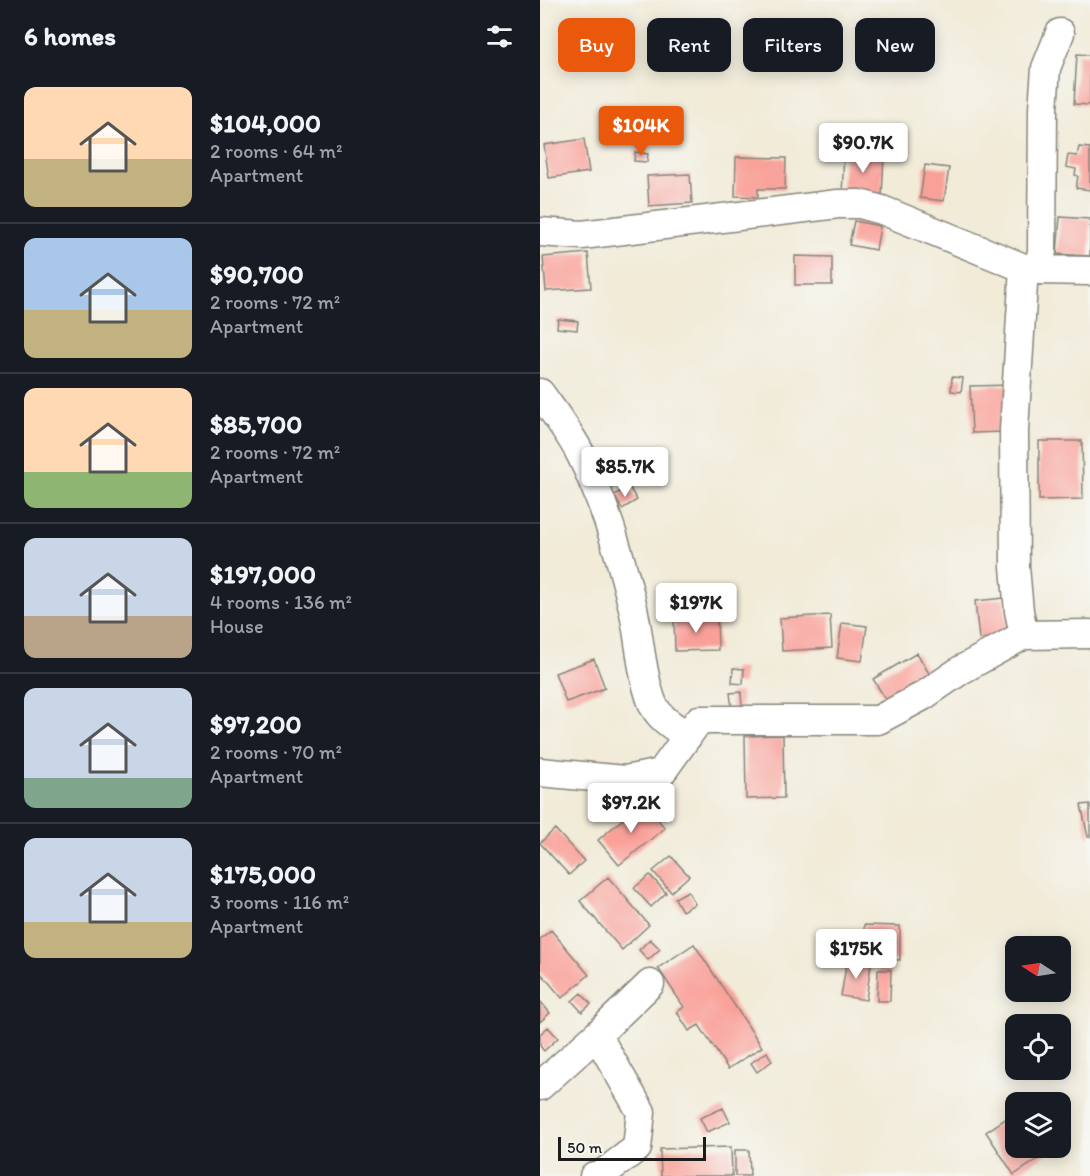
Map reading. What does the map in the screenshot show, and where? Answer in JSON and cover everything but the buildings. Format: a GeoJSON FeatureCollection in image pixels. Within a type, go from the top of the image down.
{"type":"FeatureCollection","features":[{"type":"Feature","properties":{"kind":"street"},"geometry":{"type":"LineString","coordinates":[[1024,635],[1018,611],[1015,567],[1014,453],[1031,269],[1042,251],[1043,109],[1046,68],[1060,33]]}},
{"type":"Feature","properties":{"kind":"street"},"geometry":{"type":"LineString","coordinates":[[540,232],[582,235],[818,206],[860,204],[882,210],[1031,269],[1090,271]]}},
{"type":"Feature","properties":{"kind":"street"},"geometry":{"type":"LineString","coordinates":[[540,393],[571,436],[583,458],[606,518],[633,608],[653,705],[667,723],[688,736]]}},
{"type":"Feature","properties":{"kind":"street"},"geometry":{"type":"LineString","coordinates":[[540,772],[625,780],[661,773],[699,720],[878,720],[923,696],[961,669],[1024,635],[1090,634]]}},
{"type":"Feature","properties":{"kind":"street"},"geometry":{"type":"LineString","coordinates":[[540,1086],[650,984]]}},
{"type":"Feature","properties":{"kind":"street"},"geometry":{"type":"LineString","coordinates":[[594,1176],[602,1175],[637,1148],[642,1112],[597,1035]]}}]}
